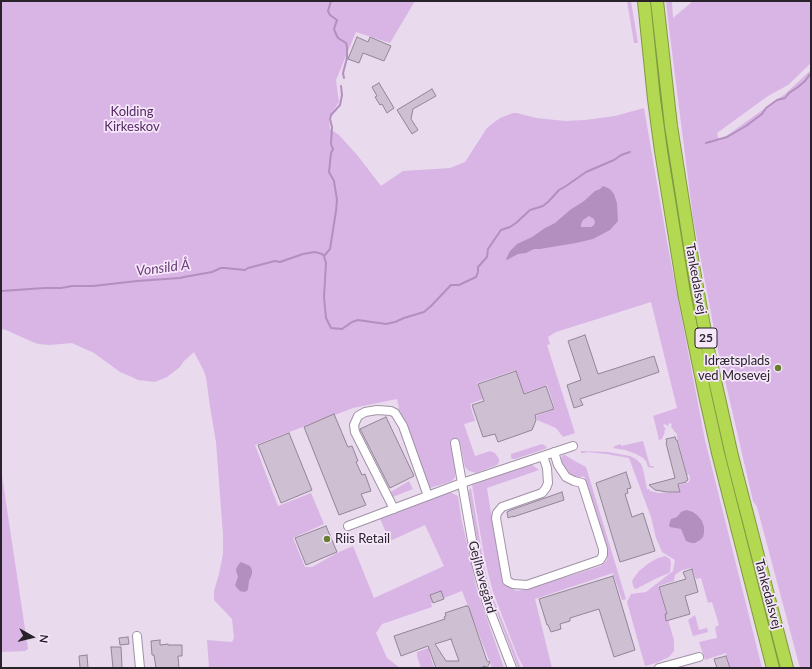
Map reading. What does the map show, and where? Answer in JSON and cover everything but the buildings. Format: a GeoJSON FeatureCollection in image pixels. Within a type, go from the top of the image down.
{"type":"FeatureCollection","features":[{"type":"Feature","properties":{"kind":"highway","name":"Tankedalsvej"},"geometry":{"type":"LineString","coordinates":[[644,1],[661,151],[686,300],[718,453],[773,668]]}},
{"type":"Feature","properties":{"kind":"highway","name":"Tankedalsvej"},"geometry":{"type":"LineString","coordinates":[[658,1],[671,126],[709,354],[732,456],[787,668]]}},
{"type":"Feature","properties":{"kind":"street"},"geometry":{"type":"LineString","coordinates":[[394,509],[355,432],[354,425],[358,416],[365,412],[378,410],[391,411],[395,413],[403,426],[428,496]]}},
{"type":"Feature","properties":{"kind":"street","name":"Gejlhavegård"},"geometry":{"type":"LineString","coordinates":[[455,443],[476,563],[488,603],[512,668]]}},
{"type":"Feature","properties":{"kind":"street"},"geometry":{"type":"LineString","coordinates":[[348,526],[462,483],[573,446]]}},
{"type":"Feature","properties":{"kind":"street"},"geometry":{"type":"LineString","coordinates":[[543,456],[547,468],[548,483],[542,493],[502,507],[497,513],[496,518],[507,581],[512,584],[527,585],[600,560],[603,555],[603,549],[582,483],[566,477],[558,465],[554,452]]}},
{"type":"Feature","properties":{"kind":"street"},"geometry":{"type":"LineString","coordinates":[[137,636],[140,668]]}},
{"type":"Feature","properties":{"kind":"street"},"geometry":{"type":"LineString","coordinates":[[659,668],[699,657]]}},
{"type":"Feature","properties":{"kind":"green space","name":"Kolding Kirkeskov"},"geometry":{"type":"Polygon","coordinates":[[[1,1],[415,1],[390,43],[356,32],[336,80],[339,102],[329,117],[330,129],[339,135],[358,156],[381,186],[403,171],[450,168],[465,162],[487,128],[500,118],[513,113],[536,118],[565,121],[615,116],[644,108],[668,247],[705,440],[762,668],[730,668],[726,653],[705,660],[699,642],[717,638],[715,627],[719,625],[712,602],[708,603],[701,578],[696,579],[692,568],[682,570],[675,575],[674,581],[658,586],[674,640],[674,651],[669,657],[645,666],[627,602],[631,594],[646,592],[673,571],[675,560],[662,552],[656,538],[651,517],[629,458],[587,452],[581,453],[581,451],[608,452],[630,456],[636,459],[641,464],[647,489],[650,491],[659,493],[680,492],[679,485],[689,482],[689,474],[687,475],[677,434],[671,427],[672,424],[669,423],[668,426],[665,424],[663,426],[666,429],[662,439],[659,440],[653,416],[677,408],[651,302],[556,332],[548,337],[550,344],[547,345],[575,433],[563,437],[556,428],[537,420],[536,416],[555,409],[547,385],[524,393],[516,370],[477,383],[483,399],[470,404],[475,421],[464,424],[475,456],[490,451],[495,453],[499,459],[499,462],[497,465],[476,473],[469,471],[465,467],[460,443],[451,444],[455,477],[452,481],[430,488],[398,409],[397,399],[353,408],[255,445],[278,506],[311,493],[324,524],[293,538],[305,567],[312,567],[353,546],[374,598],[444,566],[425,525],[390,541],[380,519],[450,492],[458,496],[461,517],[477,590],[504,668],[492,668],[462,591],[431,603],[432,607],[382,624],[376,633],[387,658],[400,668],[209,668],[207,640],[232,642],[234,638],[232,619],[214,600],[214,591],[223,554],[216,442],[206,377],[194,352],[180,367],[167,377],[155,382],[138,380],[120,372],[94,353],[72,343],[49,345],[39,344],[1,329],[1,1]]]}},
{"type":"Feature","properties":{"kind":"green space"},"geometry":{"type":"Polygon","coordinates":[[[627,1],[631,1],[638,43],[634,43],[627,1]]]}},
{"type":"Feature","properties":{"kind":"green space"},"geometry":{"type":"Polygon","coordinates":[[[666,1],[672,1],[673,18],[693,1],[811,1],[811,63],[788,85],[768,96],[717,133],[719,141],[785,94],[811,70],[811,668],[800,668],[757,507],[753,501],[718,350],[693,218],[666,1]]]}},
{"type":"Feature","properties":{"kind":"green space"},"geometry":{"type":"Polygon","coordinates":[[[643,441],[650,466],[654,466],[653,468],[648,467],[646,461],[636,454],[613,448],[621,444],[621,446],[643,441]]]}},
{"type":"Feature","properties":{"kind":"green space"},"geometry":{"type":"Polygon","coordinates":[[[542,444],[547,447],[545,449],[515,459],[512,459],[511,457],[511,454],[542,444]]]}},
{"type":"Feature","properties":{"kind":"green space"},"geometry":{"type":"Polygon","coordinates":[[[563,455],[586,467],[626,599],[622,600],[613,573],[535,599],[552,668],[524,668],[518,657],[493,592],[485,561],[472,485],[531,464],[539,470],[487,488],[502,580],[509,587],[517,591],[528,589],[601,566],[607,560],[608,552],[584,476],[578,478],[569,474],[564,468],[561,459],[563,455]]]}},
{"type":"Feature","properties":{"kind":"green space"},"geometry":{"type":"Polygon","coordinates":[[[1,469],[28,649],[25,651],[1,652],[1,469]]]}},
{"type":"Feature","properties":{"kind":"green space"},"geometry":{"type":"Polygon","coordinates":[[[409,481],[413,489],[390,498],[389,493],[409,481]]]}},
{"type":"Feature","properties":{"kind":"green space"},"geometry":{"type":"Polygon","coordinates":[[[471,488],[485,570],[490,590],[521,668],[518,668],[488,589],[482,567],[469,494],[469,490],[471,488]]]}},
{"type":"Feature","properties":{"kind":"green space"},"geometry":{"type":"Polygon","coordinates":[[[665,556],[670,559],[670,572],[636,589],[634,588],[632,582],[639,571],[649,563],[665,556]]]}},
{"type":"Feature","properties":{"kind":"green space"},"geometry":{"type":"Polygon","coordinates":[[[695,615],[699,630],[707,628],[708,632],[693,636],[688,620],[695,615]]]}},
{"type":"Feature","properties":{"kind":"green space"},"geometry":{"type":"Polygon","coordinates":[[[431,647],[432,650],[429,651],[434,668],[421,668],[417,652],[431,647]]]}},
{"type":"Feature","properties":{"kind":"shaded area"},"geometry":{"type":"Polygon","coordinates":[[[603,186],[610,189],[614,194],[617,203],[618,221],[610,230],[593,239],[534,249],[526,253],[518,254],[507,260],[506,259],[510,251],[517,244],[555,223],[595,191],[603,186]],[[589,216],[583,220],[581,227],[591,227],[594,225],[594,219],[589,216]]]}},
{"type":"Feature","properties":{"kind":"shaded area"},"geometry":{"type":"Polygon","coordinates":[[[687,510],[698,516],[704,527],[703,537],[695,543],[686,541],[681,529],[670,527],[669,525],[671,519],[687,510]]]}},
{"type":"Feature","properties":{"kind":"shaded area"},"geometry":{"type":"Polygon","coordinates":[[[241,562],[250,566],[252,570],[248,589],[244,592],[240,591],[235,585],[238,577],[236,570],[241,562]]]}},
{"type":"Feature","properties":{"kind":"waterway"},"geometry":{"type":"LineString","coordinates":[[331,1],[328,11],[330,15],[337,20],[334,29],[335,32],[338,38],[346,43],[347,47],[347,58],[343,73],[344,78]]}},
{"type":"Feature","properties":{"kind":"waterway"},"geometry":{"type":"LineString","coordinates":[[706,143],[727,137],[746,126],[777,100],[785,98],[789,93],[805,81],[811,73]]}},
{"type":"Feature","properties":{"kind":"waterway"},"geometry":{"type":"LineString","coordinates":[[324,256],[330,249],[337,200],[334,181],[329,172],[331,153],[333,149],[331,144],[332,127],[330,119],[331,115],[340,105],[342,95],[341,86]]}},
{"type":"Feature","properties":{"kind":"waterway"},"geometry":{"type":"LineString","coordinates":[[324,256],[326,263],[324,297],[326,318],[331,328],[342,329],[358,320],[386,324],[395,322],[424,312],[451,285],[459,285],[476,277],[478,267],[487,257],[488,249],[501,230],[516,223],[530,210],[543,206],[559,190],[586,172],[630,152]]}},
{"type":"Feature","properties":{"kind":"waterway","name":"Vonsild Å"},"geometry":{"type":"LineString","coordinates":[[1,291],[93,286],[180,278],[212,272],[221,268],[245,270],[275,261],[280,262],[303,254],[315,252],[324,256]]}},
{"type":"Feature","properties":{"kind":"place","name":"Idrætsplads ved Mosevej"},"geometry":{"type":"Point","coordinates":[778,368]}},
{"type":"Feature","properties":{"kind":"place","name":"Riis Retail"},"geometry":{"type":"Point","coordinates":[327,539]}}]}
